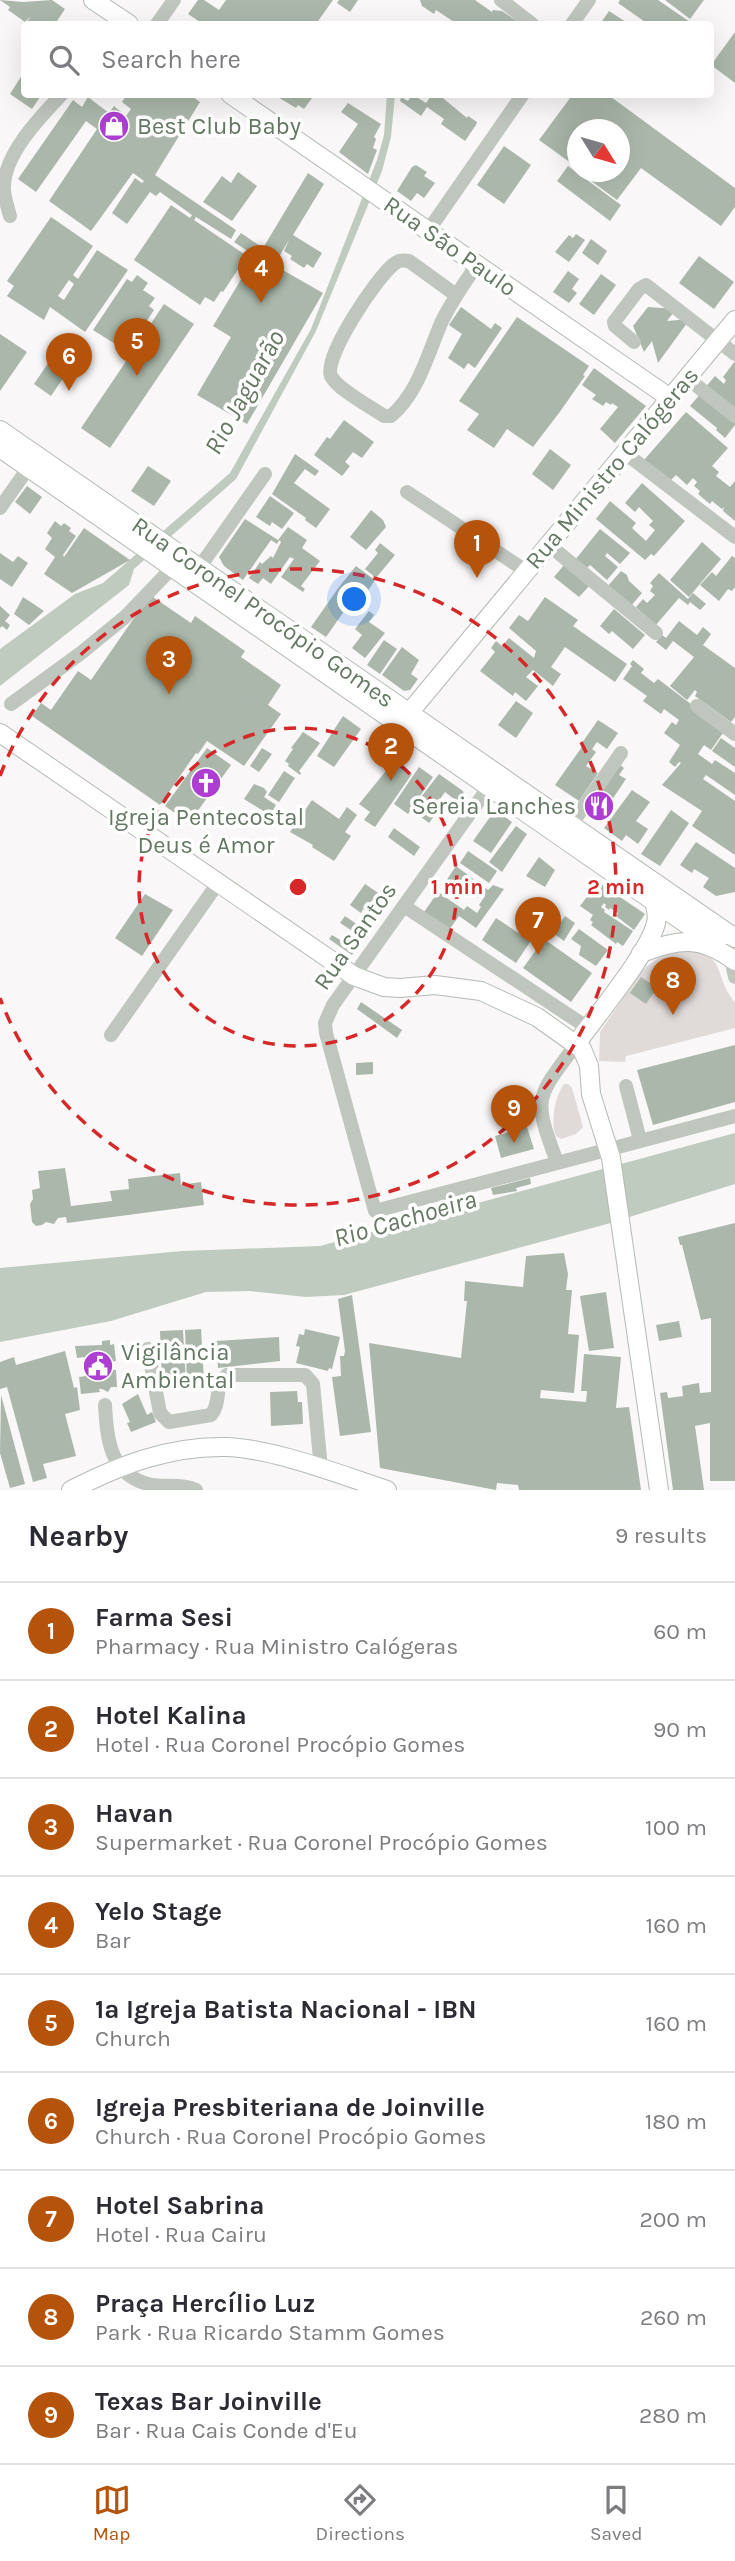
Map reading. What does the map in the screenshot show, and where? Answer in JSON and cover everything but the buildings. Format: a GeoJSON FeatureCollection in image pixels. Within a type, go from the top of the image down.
{"type":"FeatureCollection","features":[{"type":"Feature","properties":{"kind":"main road"},"geometry":{"type":"LineString","coordinates":[[93,0],[124,21]]}},
{"type":"Feature","properties":{"kind":"main road","name":"Rua São Paulo"},"geometry":{"type":"LineString","coordinates":[[236,98],[670,398]]}},
{"type":"Feature","properties":{"kind":"main road","name":"Rua Ministro Calógeras"},"geometry":{"type":"LineString","coordinates":[[409,713],[735,320]]}},
{"type":"Feature","properties":{"kind":"main road","name":"Rua Coronel Procópio Gomes"},"geometry":{"type":"LineString","coordinates":[[0,430],[168,558],[488,788],[697,930],[734,936]]}},
{"type":"Feature","properties":{"kind":"main road","name":"Rua Coronel Procópio Gomes"},"geometry":{"type":"LineString","coordinates":[[0,448],[140,535]]}},
{"type":"Feature","properties":{"kind":"main road","name":"Rua Coronel Procópio Gomes"},"geometry":{"type":"LineString","coordinates":[[168,558],[200,568],[734,936]]}},
{"type":"Feature","properties":{"kind":"main road"},"geometry":{"type":"LineString","coordinates":[[0,733],[354,976],[384,987],[435,985],[481,991],[537,1017],[577,1044],[587,1058],[591,1094],[610,1153],[659,1490]]}},
{"type":"Feature","properties":{"kind":"main road"},"geometry":{"type":"LineString","coordinates":[[577,1044],[641,953],[656,924],[654,901]]}},
{"type":"Feature","properties":{"kind":"main road"},"geometry":{"type":"LineString","coordinates":[[641,953],[686,940],[707,944],[733,959],[734,936]]}},
{"type":"Feature","properties":{"kind":"main road"},"geometry":{"type":"LineString","coordinates":[[71,1490],[119,1467],[158,1454],[227,1447],[255,1451],[387,1490]]}},
{"type":"Feature","properties":{"kind":"street"},"geometry":{"type":"LineString","coordinates":[[159,21],[174,0]]}},
{"type":"Feature","properties":{"kind":"street"},"geometry":{"type":"LineString","coordinates":[[501,0],[528,21]]}},
{"type":"Feature","properties":{"kind":"street"},"geometry":{"type":"LineString","coordinates":[[574,21],[589,0]]}},
{"type":"Feature","properties":{"kind":"street"},"geometry":{"type":"LineString","coordinates":[[10,216],[4,188],[11,158],[58,98]]}},
{"type":"Feature","properties":{"kind":"street"},"geometry":{"type":"LineString","coordinates":[[428,231],[520,98]]}},
{"type":"Feature","properties":{"kind":"street"},"geometry":{"type":"LineString","coordinates":[[456,295],[409,261],[395,262],[365,299],[337,348],[330,365],[330,374],[335,383],[384,416],[391,416],[398,411],[422,373],[442,321],[456,295],[477,265]]}},
{"type":"Feature","properties":{"kind":"street"},"geometry":{"type":"LineString","coordinates":[[634,342],[615,326],[614,322],[639,289],[646,285],[735,354]]}},
{"type":"Feature","properties":{"kind":"street"},"geometry":{"type":"LineString","coordinates":[[687,378],[735,416]]}},
{"type":"Feature","properties":{"kind":"street"},"geometry":{"type":"LineString","coordinates":[[625,453],[735,537]]}},
{"type":"Feature","properties":{"kind":"street"},"geometry":{"type":"LineString","coordinates":[[0,508],[29,467]]}},
{"type":"Feature","properties":{"kind":"street"},"geometry":{"type":"LineString","coordinates":[[200,568],[265,474]]}},
{"type":"Feature","properties":{"kind":"street"},"geometry":{"type":"LineString","coordinates":[[407,492],[526,572]]}},
{"type":"Feature","properties":{"kind":"street"},"geometry":{"type":"LineString","coordinates":[[549,545],[656,634]]}},
{"type":"Feature","properties":{"kind":"street"},"geometry":{"type":"LineString","coordinates":[[11,704],[125,617],[168,558]]}},
{"type":"Feature","properties":{"kind":"street"},"geometry":{"type":"LineString","coordinates":[[697,706],[735,734]]}},
{"type":"Feature","properties":{"kind":"street"},"geometry":{"type":"LineString","coordinates":[[571,825],[621,753]]}},
{"type":"Feature","properties":{"kind":"street","name":"Rua Santos"},"geometry":{"type":"LineString","coordinates":[[488,788],[328,1013],[326,1033],[375,1211],[557,1162]]}},
{"type":"Feature","properties":{"kind":"street"},"geometry":{"type":"LineString","coordinates":[[111,1035],[218,883]]}},
{"type":"Feature","properties":{"kind":"street"},"geometry":{"type":"LineString","coordinates":[[404,906],[588,1028]]}},
{"type":"Feature","properties":{"kind":"street"},"geometry":{"type":"LineString","coordinates":[[733,959],[735,977]]}},
{"type":"Feature","properties":{"kind":"street"},"geometry":{"type":"LineString","coordinates":[[577,1044],[548,1084],[540,1105],[541,1117],[557,1162],[610,1153],[640,1140],[735,1116]]}},
{"type":"Feature","properties":{"kind":"street"},"geometry":{"type":"LineString","coordinates":[[626,1086],[640,1140]]}},
{"type":"Feature","properties":{"kind":"street"},"geometry":{"type":"LineString","coordinates":[[148,1349],[160,1413],[169,1422],[211,1415],[217,1406],[217,1387],[227,1375],[305,1375],[313,1384],[321,1469]]}},
{"type":"Feature","properties":{"kind":"street"},"geometry":{"type":"LineString","coordinates":[[105,1405],[107,1441],[119,1467],[148,1484],[197,1490]]}},
{"type":"Feature","properties":{"kind":"shaded area","name":"Rio Jaguarão"},"geometry":{"type":"Polygon","coordinates":[[[387,98],[395,98],[391,137],[382,171],[316,331],[236,479],[134,569],[129,585],[0,686],[0,649],[75,594],[103,583],[230,473],[311,329],[377,160],[384,135],[387,98]]]}},
{"type":"Feature","properties":{"kind":"shaded area"},"geometry":{"type":"Polygon","coordinates":[[[683,950],[707,956],[718,967],[735,1002],[735,1028],[626,1056],[625,1062],[599,1061],[600,1032],[642,970],[657,959],[683,950]]]}},
{"type":"Feature","properties":{"kind":"shaded area"},"geometry":{"type":"Polygon","coordinates":[[[564,1084],[572,1088],[583,1127],[576,1134],[561,1139],[554,1131],[554,1110],[564,1084]]]}},
{"type":"Feature","properties":{"kind":"shaded area"},"geometry":{"type":"Polygon","coordinates":[[[735,1133],[735,1184],[607,1224],[344,1295],[306,1297],[250,1291],[206,1292],[111,1321],[0,1342],[0,1268],[182,1251],[320,1246],[735,1133]]]}},
{"type":"Feature","properties":{"kind":"place","name":"Best Club Baby"},"geometry":{"type":"Point","coordinates":[114,126]}},
{"type":"Feature","properties":{"kind":"place","name":"Yelo Stage"},"geometry":{"type":"Point","coordinates":[261,303]}},
{"type":"Feature","properties":{"kind":"place","name":"1ª Igreja Batista Nacional - IBN"},"geometry":{"type":"Point","coordinates":[137,376]}},
{"type":"Feature","properties":{"kind":"place","name":"Igreja Presbiteriana de Joinville"},"geometry":{"type":"Point","coordinates":[69,391]}},
{"type":"Feature","properties":{"kind":"place","name":"Farma Sesi"},"geometry":{"type":"Point","coordinates":[477,578]}},
{"type":"Feature","properties":{"kind":"place","name":"Havan"},"geometry":{"type":"Point","coordinates":[169,694]}},
{"type":"Feature","properties":{"kind":"place","name":"Hotel Kalina"},"geometry":{"type":"Point","coordinates":[391,781]}},
{"type":"Feature","properties":{"kind":"place","name":"Igreja Pentecostal Deus é Amor"},"geometry":{"type":"Point","coordinates":[206,783]}},
{"type":"Feature","properties":{"kind":"place","name":"Sereia Lanches"},"geometry":{"type":"Point","coordinates":[599,806]}},
{"type":"Feature","properties":{"kind":"place","name":"Hotel Sabrina"},"geometry":{"type":"Point","coordinates":[538,955]}},
{"type":"Feature","properties":{"kind":"place","name":"Praça Hercílio Luz"},"geometry":{"type":"Point","coordinates":[673,1015]}},
{"type":"Feature","properties":{"kind":"place","name":"Texas Bar Joinville"},"geometry":{"type":"Point","coordinates":[514,1143]}},
{"type":"Feature","properties":{"kind":"place","name":"Vigilância Ambiental"},"geometry":{"type":"Point","coordinates":[98,1366]}},
{"type":"Feature","properties":{"kind":"water label","name":"Rio Cachoeira"},"geometry":{"type":"Point","coordinates":[405,1218]}}]}
